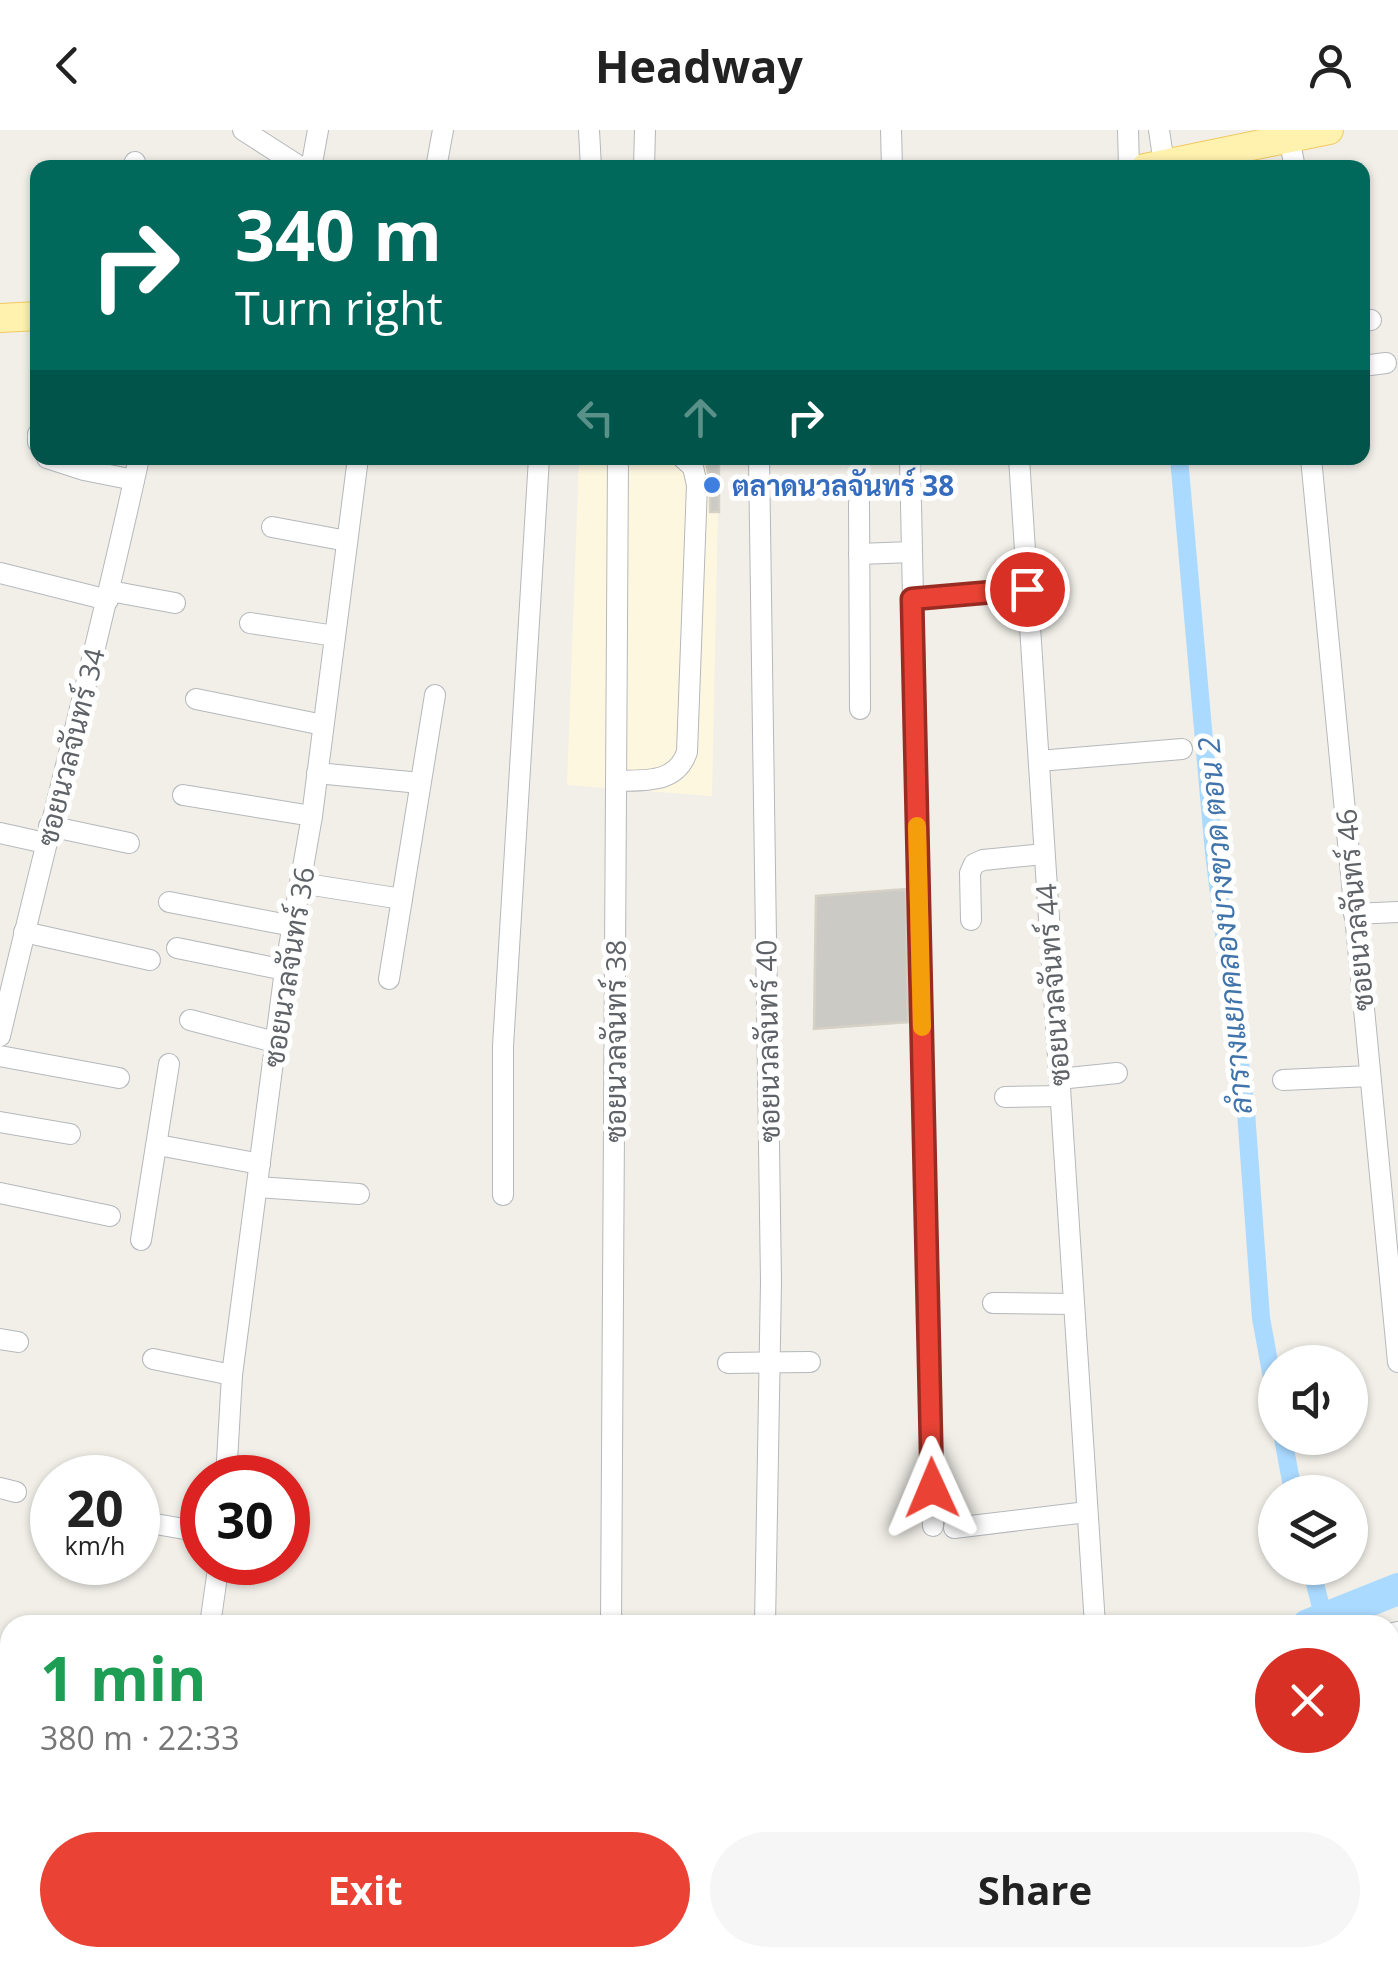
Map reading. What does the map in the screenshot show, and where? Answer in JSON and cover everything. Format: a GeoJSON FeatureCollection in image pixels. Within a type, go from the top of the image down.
{"type":"FeatureCollection","features":[{"type":"Feature","properties":{"kind":"main road"},"geometry":{"type":"LineString","coordinates":[[1182,160],[1310,133]]}},
{"type":"Feature","properties":{"kind":"main road"},"geometry":{"type":"LineString","coordinates":[[0,318],[30,316]]}},
{"type":"Feature","properties":{"kind":"street"},"geometry":{"type":"LineString","coordinates":[[243,130],[290,160]]}},
{"type":"Feature","properties":{"kind":"street"},"geometry":{"type":"LineString","coordinates":[[313,160],[318,130]]}},
{"type":"Feature","properties":{"kind":"street"},"geometry":{"type":"LineString","coordinates":[[437,160],[443,130]]}},
{"type":"Feature","properties":{"kind":"street"},"geometry":{"type":"LineString","coordinates":[[589,130],[591,160]]}},
{"type":"Feature","properties":{"kind":"street"},"geometry":{"type":"LineString","coordinates":[[644,130],[644,160]]}},
{"type":"Feature","properties":{"kind":"street"},"geometry":{"type":"LineString","coordinates":[[891,130],[892,160]]}},
{"type":"Feature","properties":{"kind":"street"},"geometry":{"type":"LineString","coordinates":[[1128,130],[1129,160]]}},
{"type":"Feature","properties":{"kind":"street"},"geometry":{"type":"LineString","coordinates":[[1155,160],[1160,130]]}},
{"type":"Feature","properties":{"kind":"street"},"geometry":{"type":"LineString","coordinates":[[1298,160],[1310,133]]}},
{"type":"Feature","properties":{"kind":"street"},"geometry":{"type":"LineString","coordinates":[[1370,365],[1386,363]]}},
{"type":"Feature","properties":{"kind":"street"},"geometry":{"type":"LineString","coordinates":[[88,465],[134,480]]}},
{"type":"Feature","properties":{"kind":"street","name":"ซอยนวลจันทร์ 34"},"geometry":{"type":"LineString","coordinates":[[0,1036],[137,465]]}},
{"type":"Feature","properties":{"kind":"street","name":"ซอยนวลจันทร์ 36"},"geometry":{"type":"LineString","coordinates":[[227,1455],[232,1375],[275,1042],[312,816],[357,465]]}},
{"type":"Feature","properties":{"kind":"street"},"geometry":{"type":"LineString","coordinates":[[503,1195],[504,1046],[539,465]]}},
{"type":"Feature","properties":{"kind":"street","name":"ซอยนวลจันทร์ 38"},"geometry":{"type":"LineString","coordinates":[[611,1615],[618,465]]}},
{"type":"Feature","properties":{"kind":"street"},"geometry":{"type":"LineString","coordinates":[[616,780],[668,775],[680,768],[687,752],[696,486],[691,465]]}},
{"type":"Feature","properties":{"kind":"street","name":"ซอยนวลจันทร์ 40"},"geometry":{"type":"LineString","coordinates":[[759,465],[771,1282],[764,1615]]}},
{"type":"Feature","properties":{"kind":"street"},"geometry":{"type":"LineString","coordinates":[[910,465],[943,1527],[1086,1512]]}},
{"type":"Feature","properties":{"kind":"street","name":"ซอยนวลจันทร์ 44"},"geometry":{"type":"LineString","coordinates":[[1018,465],[1094,1615]]}},
{"type":"Feature","properties":{"kind":"street","name":"ซอยนวลจันทร์ 46"},"geometry":{"type":"LineString","coordinates":[[1312,465],[1398,1362]]}},
{"type":"Feature","properties":{"kind":"street"},"geometry":{"type":"LineString","coordinates":[[859,502],[860,709]]}},
{"type":"Feature","properties":{"kind":"street"},"geometry":{"type":"LineString","coordinates":[[272,526],[347,541]]}},
{"type":"Feature","properties":{"kind":"street"},"geometry":{"type":"LineString","coordinates":[[859,554],[912,552]]}},
{"type":"Feature","properties":{"kind":"street"},"geometry":{"type":"LineString","coordinates":[[0,573],[109,595],[175,603]]}},
{"type":"Feature","properties":{"kind":"street"},"geometry":{"type":"LineString","coordinates":[[912,599],[1027,589]]}},
{"type":"Feature","properties":{"kind":"street"},"geometry":{"type":"LineString","coordinates":[[250,623],[335,636]]}},
{"type":"Feature","properties":{"kind":"street"},"geometry":{"type":"LineString","coordinates":[[389,979],[435,695]]}},
{"type":"Feature","properties":{"kind":"street"},"geometry":{"type":"LineString","coordinates":[[196,699],[324,725]]}},
{"type":"Feature","properties":{"kind":"street"},"geometry":{"type":"LineString","coordinates":[[1038,761],[1182,748]]}},
{"type":"Feature","properties":{"kind":"street"},"geometry":{"type":"LineString","coordinates":[[318,773],[420,783]]}},
{"type":"Feature","properties":{"kind":"street"},"geometry":{"type":"LineString","coordinates":[[184,795],[312,816]]}},
{"type":"Feature","properties":{"kind":"street"},"geometry":{"type":"LineString","coordinates":[[0,833],[129,843]]}},
{"type":"Feature","properties":{"kind":"street"},"geometry":{"type":"LineString","coordinates":[[971,920],[970,873],[974,864],[1044,854]]}},
{"type":"Feature","properties":{"kind":"street"},"geometry":{"type":"LineString","coordinates":[[300,883],[402,899]]}},
{"type":"Feature","properties":{"kind":"street"},"geometry":{"type":"LineString","coordinates":[[169,902],[293,926]]}},
{"type":"Feature","properties":{"kind":"street"},"geometry":{"type":"LineString","coordinates":[[1354,914],[1398,912]]}},
{"type":"Feature","properties":{"kind":"street"},"geometry":{"type":"LineString","coordinates":[[24,932],[150,960]]}},
{"type":"Feature","properties":{"kind":"street"},"geometry":{"type":"LineString","coordinates":[[177,948],[285,970]]}},
{"type":"Feature","properties":{"kind":"street"},"geometry":{"type":"LineString","coordinates":[[190,1020],[275,1042]]}},
{"type":"Feature","properties":{"kind":"street"},"geometry":{"type":"LineString","coordinates":[[0,1056],[119,1078]]}},
{"type":"Feature","properties":{"kind":"street"},"geometry":{"type":"LineString","coordinates":[[141,1240],[169,1064]]}},
{"type":"Feature","properties":{"kind":"street"},"geometry":{"type":"LineString","coordinates":[[1004,1097],[1117,1073]]}},
{"type":"Feature","properties":{"kind":"street"},"geometry":{"type":"LineString","coordinates":[[1283,1080],[1370,1076]]}},
{"type":"Feature","properties":{"kind":"street"},"geometry":{"type":"LineString","coordinates":[[0,1122],[70,1134]]}},
{"type":"Feature","properties":{"kind":"street"},"geometry":{"type":"LineString","coordinates":[[158,1145],[260,1164]]}},
{"type":"Feature","properties":{"kind":"street"},"geometry":{"type":"LineString","coordinates":[[257,1186],[359,1194]]}},
{"type":"Feature","properties":{"kind":"street"},"geometry":{"type":"LineString","coordinates":[[0,1193],[110,1216]]}},
{"type":"Feature","properties":{"kind":"street"},"geometry":{"type":"LineString","coordinates":[[993,1303],[1073,1304]]}},
{"type":"Feature","properties":{"kind":"street"},"geometry":{"type":"LineString","coordinates":[[153,1359],[232,1375]]}},
{"type":"Feature","properties":{"kind":"street"},"geometry":{"type":"LineString","coordinates":[[728,1363],[810,1362]]}},
{"type":"Feature","properties":{"kind":"street"},"geometry":{"type":"LineString","coordinates":[[211,1615],[216,1585]]}},
{"type":"Feature","properties":{"kind":"shaded area"},"geometry":{"type":"Polygon","coordinates":[[[579,465],[719,465],[712,796],[567,785],[579,465]]]}},
{"type":"Feature","properties":{"kind":"building"},"geometry":{"type":"Polygon","coordinates":[[[706,465],[719,465],[719,512],[710,512],[706,465]]]}},
{"type":"Feature","properties":{"kind":"building"},"geometry":{"type":"Polygon","coordinates":[[[906,889],[908,1022],[814,1029],[816,896],[906,889]]]}},
{"type":"Feature","properties":{"kind":"waterway","name":"ลำรางแยกคลองบางขวด ตอน 2"},"geometry":{"type":"LineString","coordinates":[[1180,465],[1214,853],[1246,1112],[1266,1345]]}},
{"type":"Feature","properties":{"kind":"waterway","name":"ลำรางแยกคลองบางขวด ตอน 2"},"geometry":{"type":"LineString","coordinates":[[1286,1455],[1290,1475]]}},
{"type":"Feature","properties":{"kind":"waterway","name":"ลำรางแยกคลองบางขวด ตอน 2"},"geometry":{"type":"LineString","coordinates":[[1315,1585],[1323,1615]]}},
{"type":"Feature","properties":{"kind":"waterway"},"geometry":{"type":"LineString","coordinates":[[1333,1615],[1398,1589]]}},
{"type":"Feature","properties":{"kind":"slow traffic"},"geometry":{"type":"LineString","coordinates":[[917,826],[922,1027]]}},
{"type":"Feature","properties":{"kind":"place","name":"ตลาดนวลจันทร์ 38"},"geometry":{"type":"Point","coordinates":[712,485]}},
{"type":"Feature","properties":{"kind":"route"},"geometry":{"type":"LineString","coordinates":[[932,1488],[912,599],[1027,589]]}}]}
